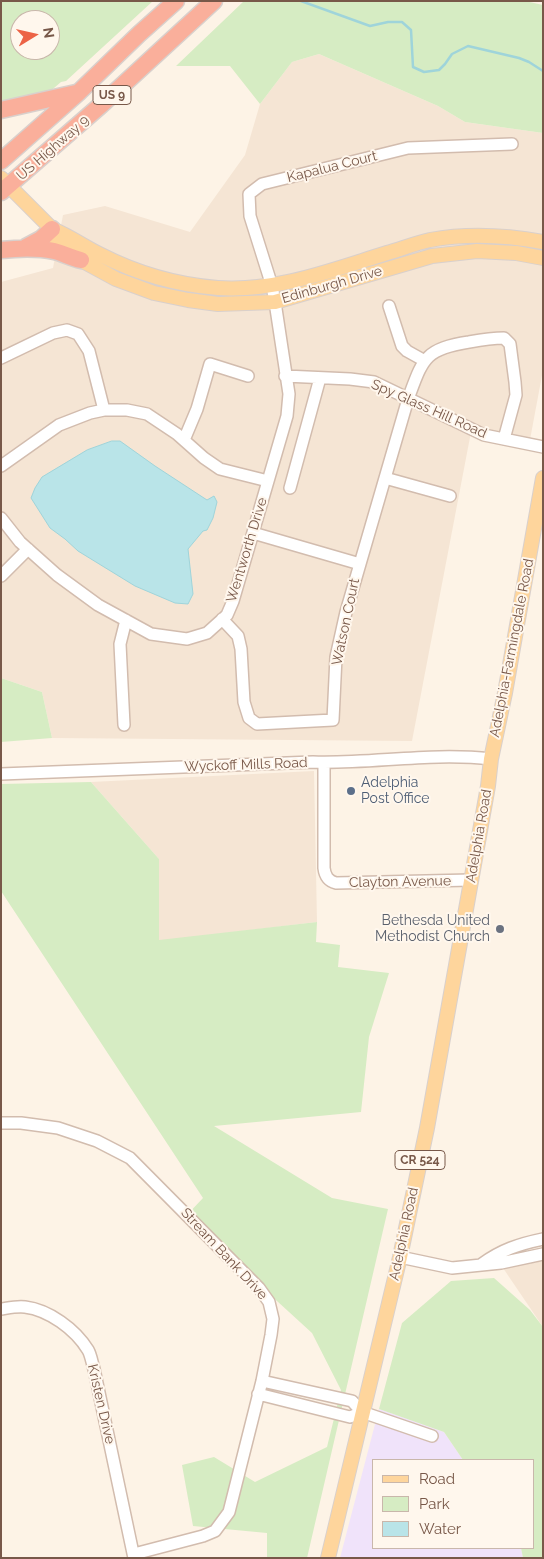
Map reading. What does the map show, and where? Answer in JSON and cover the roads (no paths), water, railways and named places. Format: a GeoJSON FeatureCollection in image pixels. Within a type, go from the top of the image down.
{"type":"FeatureCollection","features":[{"type":"Feature","properties":{"kind":"highway","name":"US Highway 9"},"geometry":{"type":"LineString","coordinates":[[1,161],[176,1]]}},
{"type":"Feature","properties":{"kind":"highway","name":"US Highway 9"},"geometry":{"type":"LineString","coordinates":[[4,185],[101,105],[214,1]]}},
{"type":"Feature","properties":{"kind":"highway"},"geometry":{"type":"LineString","coordinates":[[1,110],[78,92]]}},
{"type":"Feature","properties":{"kind":"highway"},"geometry":{"type":"LineString","coordinates":[[26,247],[41,239],[52,229]]}},
{"type":"Feature","properties":{"kind":"highway"},"geometry":{"type":"LineString","coordinates":[[1,250],[26,247],[53,250],[81,260]]}},
{"type":"Feature","properties":{"kind":"main road","name":"Edinburgh Drive"},"geometry":{"type":"LineString","coordinates":[[4,185],[52,229],[119,264],[156,277],[219,288],[272,286],[325,272],[428,240],[453,236],[496,235],[543,242]]}},
{"type":"Feature","properties":{"kind":"main road","name":"Edinburgh Drive"},"geometry":{"type":"LineString","coordinates":[[52,229],[57,241],[81,260],[116,279],[162,295],[218,304],[275,302],[432,256],[477,251],[516,253],[543,258]]}},
{"type":"Feature","properties":{"kind":"main road","name":"Adelphia-Farmingdale Road"},"geometry":{"type":"LineString","coordinates":[[491,759],[543,478]]}},
{"type":"Feature","properties":{"kind":"main road","name":"Adelphia Road"},"geometry":{"type":"LineString","coordinates":[[328,1558],[400,1257],[438,1072],[488,786],[491,759]]}},
{"type":"Feature","properties":{"kind":"street","name":"Kapalua Court"},"geometry":{"type":"LineString","coordinates":[[272,286],[250,216],[249,194],[262,184],[408,148],[512,144]]}},
{"type":"Feature","properties":{"kind":"street","name":"Wentworth Drive"},"geometry":{"type":"LineString","coordinates":[[1,518],[28,549],[56,575],[98,605],[151,634],[187,639],[207,633],[226,615],[233,601],[287,416],[289,394],[272,286]]}},
{"type":"Feature","properties":{"kind":"street"},"geometry":{"type":"LineString","coordinates":[[389,306],[402,346],[425,361],[430,354],[448,345],[496,338],[504,338],[510,344],[516,395],[504,440]]}},
{"type":"Feature","properties":{"kind":"street"},"geometry":{"type":"LineString","coordinates":[[1,358],[53,334],[67,330],[78,334],[89,351],[104,410]]}},
{"type":"Feature","properties":{"kind":"street","name":"Watson Court"},"geometry":{"type":"LineString","coordinates":[[222,619],[238,636],[241,649],[244,702],[249,718],[257,724],[333,720],[336,657],[346,612],[408,398],[420,367],[425,361]]}},
{"type":"Feature","properties":{"kind":"street"},"geometry":{"type":"LineString","coordinates":[[184,440],[210,364],[248,376]]}},
{"type":"Feature","properties":{"kind":"street","name":"Spy Glass Hill Road"},"geometry":{"type":"LineString","coordinates":[[285,376],[374,382],[484,435],[543,447]]}},
{"type":"Feature","properties":{"kind":"street"},"geometry":{"type":"LineString","coordinates":[[290,488],[320,378]]}},
{"type":"Feature","properties":{"kind":"street","name":"Wentworth Drive"},"geometry":{"type":"LineString","coordinates":[[1,466],[59,425],[90,412],[127,410],[147,414],[220,469],[268,481]]}},
{"type":"Feature","properties":{"kind":"street"},"geometry":{"type":"LineString","coordinates":[[385,478],[450,496]]}},
{"type":"Feature","properties":{"kind":"street"},"geometry":{"type":"LineString","coordinates":[[253,533],[360,564]]}},
{"type":"Feature","properties":{"kind":"street"},"geometry":{"type":"LineString","coordinates":[[1,576],[28,549]]}},
{"type":"Feature","properties":{"kind":"street"},"geometry":{"type":"LineString","coordinates":[[124,725],[120,644],[126,620]]}},
{"type":"Feature","properties":{"kind":"street","name":"Wyckoff Mills Road"},"geometry":{"type":"LineString","coordinates":[[1,774],[352,762],[443,756],[471,756],[491,759]]}},
{"type":"Feature","properties":{"kind":"street","name":"Clayton Avenue"},"geometry":{"type":"LineString","coordinates":[[324,763],[324,868],[328,879],[336,883],[471,880]]}},
{"type":"Feature","properties":{"kind":"street","name":"Stream Bank Drive"},"geometry":{"type":"LineString","coordinates":[[1,1123],[21,1123],[58,1128],[97,1141],[130,1158],[259,1288],[269,1302],[273,1319],[262,1380],[229,1512],[215,1531],[134,1556]]}},
{"type":"Feature","properties":{"kind":"street"},"geometry":{"type":"LineString","coordinates":[[482,1264],[497,1253],[509,1248],[543,1239]]}},
{"type":"Feature","properties":{"kind":"street"},"geometry":{"type":"LineString","coordinates":[[400,1257],[452,1268],[467,1268],[543,1254]]}},
{"type":"Feature","properties":{"kind":"street","name":"Kristen Drive"},"geometry":{"type":"LineString","coordinates":[[1,1309],[24,1307],[43,1312],[62,1322],[79,1338],[88,1351],[94,1368],[134,1556]]}},
{"type":"Feature","properties":{"kind":"street"},"geometry":{"type":"LineString","coordinates":[[262,1380],[352,1401],[362,1412],[432,1436]]}},
{"type":"Feature","properties":{"kind":"street"},"geometry":{"type":"LineString","coordinates":[[258,1394],[350,1417],[362,1412]]}},
{"type":"Feature","properties":{"kind":"water"},"geometry":{"type":"Polygon","coordinates":[[[112,441],[120,441],[207,500],[214,496],[217,502],[213,518],[207,530],[203,531],[188,549],[193,594],[188,604],[175,603],[135,586],[78,551],[50,528],[31,498],[42,477],[87,450],[112,441]]]}},
{"type":"Feature","properties":{"kind":"waterway"},"geometry":{"type":"LineString","coordinates":[[301,1],[370,26],[388,22],[402,22],[411,30],[413,67],[424,72],[439,70],[452,54],[468,46],[519,58],[543,71]]}},
{"type":"Feature","properties":{"kind":"place","name":"Adelphia Post Office"},"geometry":{"type":"Point","coordinates":[351,791]}},
{"type":"Feature","properties":{"kind":"place","name":"Bethesda United Methodist Church"},"geometry":{"type":"Point","coordinates":[500,929]}}]}
